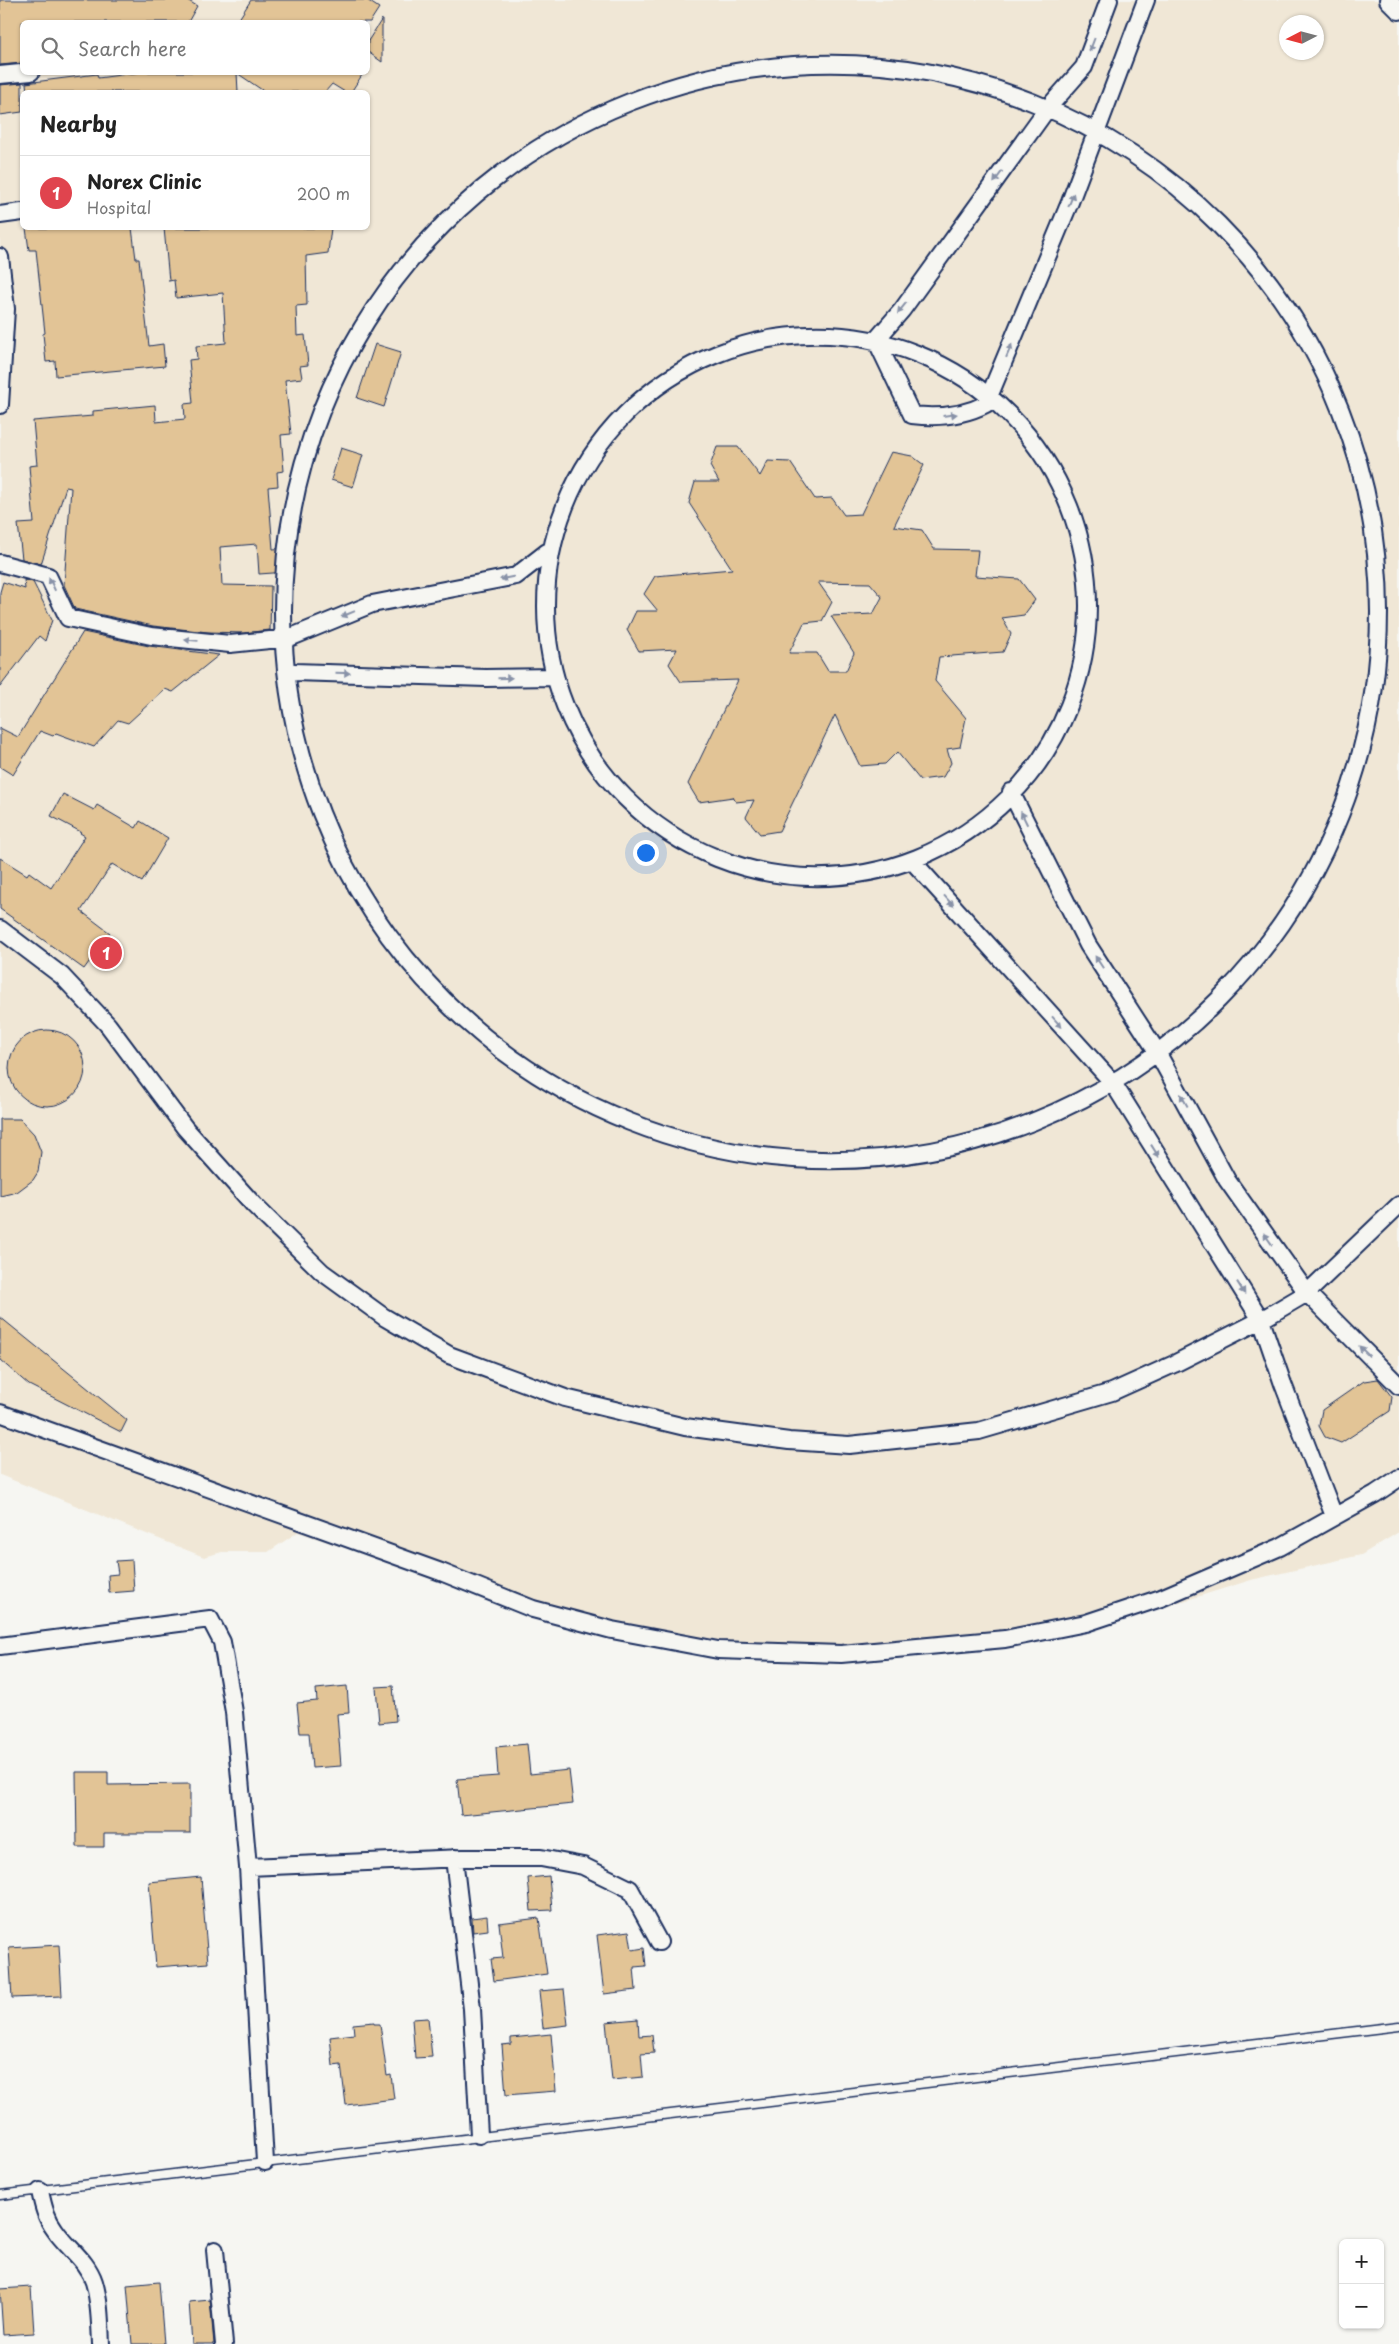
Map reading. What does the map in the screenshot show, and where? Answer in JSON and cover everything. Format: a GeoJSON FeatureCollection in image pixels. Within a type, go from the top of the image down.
{"type":"FeatureCollection","features":[{"type":"Feature","properties":{"kind":"street"},"geometry":{"type":"LineString","coordinates":[[876,340],[902,310],[1047,109],[1084,67],[1109,0]]}},
{"type":"Feature","properties":{"kind":"street"},"geometry":{"type":"LineString","coordinates":[[876,340],[912,415],[932,417],[970,412],[986,404],[1070,202],[1146,0]]}},
{"type":"Feature","properties":{"kind":"street"},"geometry":{"type":"LineString","coordinates":[[1388,0],[1399,11]]}},
{"type":"Feature","properties":{"kind":"street"},"geometry":{"type":"LineString","coordinates":[[832,63],[889,65],[937,76],[1047,109],[1097,130],[1173,183],[1218,222],[1256,264],[1295,321],[1323,367],[1359,475],[1372,541],[1377,595],[1376,640],[1371,694],[1359,759],[1342,814],[1320,861],[1283,924],[1197,1023],[1156,1050],[1113,1083],[1025,1124],[956,1148],[885,1157],[783,1158],[668,1142],[579,1104],[482,1043],[407,969],[345,868],[306,774],[289,638],[301,567],[302,471],[332,385],[373,308],[425,238],[475,189],[523,154],[606,108],[670,85],[734,68],[832,63]]}},
{"type":"Feature","properties":{"kind":"street"},"geometry":{"type":"LineString","coordinates":[[0,75],[20,73]]}},
{"type":"Feature","properties":{"kind":"street"},"geometry":{"type":"LineString","coordinates":[[0,215],[20,212]]}},
{"type":"Feature","properties":{"kind":"street"},"geometry":{"type":"LineString","coordinates":[[0,257],[6,309],[0,405]]}},
{"type":"Feature","properties":{"kind":"street"},"geometry":{"type":"LineString","coordinates":[[816,333],[876,340],[937,363],[990,396],[1016,420],[1046,462],[1073,514],[1085,573],[1088,630],[1078,684],[1061,728],[1011,792],[975,829],[916,865],[844,880],[786,879],[711,857],[673,835],[640,808],[605,769],[578,726],[554,677],[544,592],[547,552],[575,484],[617,422],[690,364],[752,342],[816,333]]}},
{"type":"Feature","properties":{"kind":"street"},"geometry":{"type":"LineString","coordinates":[[0,562],[48,576],[68,618],[151,636],[220,643],[289,638],[372,604],[516,576],[547,552]]}},
{"type":"Feature","properties":{"kind":"street"},"geometry":{"type":"LineString","coordinates":[[294,672],[486,678],[554,677]]}},
{"type":"Feature","properties":{"kind":"street"},"geometry":{"type":"LineString","coordinates":[[1011,792],[1088,945],[1156,1050],[1227,1180],[1306,1293],[1399,1386]]}},
{"type":"Feature","properties":{"kind":"street"},"geometry":{"type":"LineString","coordinates":[[916,865],[1113,1083],[1261,1320],[1283,1384],[1334,1516]]}},
{"type":"Feature","properties":{"kind":"street"},"geometry":{"type":"LineString","coordinates":[[0,929],[62,976],[108,1026],[185,1128],[254,1205],[322,1272],[384,1317],[449,1355],[565,1398],[685,1426],[789,1441],[849,1445],[979,1432],[1112,1392],[1174,1364],[1261,1320],[1306,1293],[1399,1205]]}},
{"type":"Feature","properties":{"kind":"street"},"geometry":{"type":"LineString","coordinates":[[0,1413],[441,1572],[533,1610],[612,1630],[718,1650],[841,1654],[1005,1638],[1086,1623],[1162,1598],[1226,1572],[1280,1547],[1375,1494],[1399,1478]]}},
{"type":"Feature","properties":{"kind":"street"},"geometry":{"type":"LineString","coordinates":[[0,1646],[210,1619],[222,1642],[234,1712],[248,1867],[265,2162]]}},
{"type":"Feature","properties":{"kind":"street"},"geometry":{"type":"LineString","coordinates":[[248,1867],[454,1858],[541,1858],[583,1866],[630,1889],[659,1942]]}},
{"type":"Feature","properties":{"kind":"street"},"geometry":{"type":"LineString","coordinates":[[454,1858],[472,2009],[479,2135]]}},
{"type":"Feature","properties":{"kind":"street"},"geometry":{"type":"LineString","coordinates":[[40,2191],[45,2213],[56,2232],[77,2253],[94,2281],[101,2344]]}},
{"type":"Feature","properties":{"kind":"street"},"geometry":{"type":"LineString","coordinates":[[215,2250],[224,2344]]}},
{"type":"Feature","properties":{"kind":"lane"},"geometry":{"type":"LineString","coordinates":[[0,2195],[479,2135],[1399,2026]]}},
{"type":"Feature","properties":{"kind":"shaded area"},"geometry":{"type":"Polygon","coordinates":[[[0,0],[1399,0],[1399,1532],[1361,1555],[1251,1580],[1091,1630],[877,1654],[670,1643],[517,1606],[298,1532],[268,1552],[222,1552],[204,1557],[0,1475],[0,0]]]}},
{"type":"Feature","properties":{"kind":"building"},"geometry":{"type":"Polygon","coordinates":[[[0,0],[187,0],[197,6],[189,20],[20,20],[20,63],[0,65],[0,0]]]}},
{"type":"Feature","properties":{"kind":"building"},"geometry":{"type":"Polygon","coordinates":[[[251,0],[367,0],[379,8],[370,22],[370,20],[238,20],[251,0]]]}},
{"type":"Feature","properties":{"kind":"building"},"geometry":{"type":"Polygon","coordinates":[[[382,19],[382,62],[370,53],[370,38],[382,19]]]}},
{"type":"Feature","properties":{"kind":"building"},"geometry":{"type":"Polygon","coordinates":[[[89,75],[97,75],[98,78],[120,75],[237,75],[238,90],[27,90],[26,83],[89,75]]]}},
{"type":"Feature","properties":{"kind":"building"},"geometry":{"type":"Polygon","coordinates":[[[240,75],[362,75],[352,90],[342,90],[332,84],[327,90],[262,90],[240,75]]]}},
{"type":"Feature","properties":{"kind":"building"},"geometry":{"type":"Polygon","coordinates":[[[22,83],[22,90],[20,90],[20,112],[0,115],[0,85],[22,83]]]}},
{"type":"Feature","properties":{"kind":"building"},"geometry":{"type":"Polygon","coordinates":[[[26,230],[132,230],[136,259],[139,259],[149,346],[163,344],[165,366],[56,376],[55,361],[46,362],[43,334],[45,333],[36,250],[29,250],[26,230]]]}},
{"type":"Feature","properties":{"kind":"building"},"geometry":{"type":"Polygon","coordinates":[[[164,230],[331,230],[328,253],[306,256],[307,305],[296,306],[297,336],[305,335],[308,365],[300,366],[302,378],[285,380],[291,434],[281,435],[284,471],[277,472],[278,486],[268,487],[273,549],[286,548],[287,572],[259,574],[257,544],[220,547],[222,585],[271,586],[270,630],[243,633],[208,632],[153,626],[75,609],[64,585],[71,488],[66,487],[41,564],[22,559],[18,524],[34,523],[29,466],[37,465],[33,421],[93,416],[93,411],[155,405],[156,422],[185,419],[184,404],[193,403],[189,360],[197,359],[196,346],[226,343],[223,293],[176,298],[174,280],[169,281],[164,230]]]}},
{"type":"Feature","properties":{"kind":"building"},"geometry":{"type":"Polygon","coordinates":[[[375,344],[401,352],[384,407],[357,398],[375,344]]]}},
{"type":"Feature","properties":{"kind":"building"},"geometry":{"type":"Polygon","coordinates":[[[717,447],[738,447],[760,476],[768,461],[790,462],[815,499],[832,498],[844,515],[861,514],[891,452],[912,456],[924,465],[894,526],[922,530],[934,549],[978,550],[975,576],[1019,579],[1035,600],[1024,615],[1002,618],[1011,634],[1003,652],[939,657],[935,681],[966,718],[960,747],[947,749],[951,763],[943,777],[920,780],[897,752],[885,764],[860,766],[835,715],[779,831],[760,834],[746,817],[754,800],[736,802],[733,797],[699,802],[688,784],[738,680],[681,682],[669,664],[677,649],[639,651],[627,630],[636,611],[658,611],[644,594],[655,576],[732,569],[689,503],[695,482],[719,482],[710,466],[717,447]],[[818,582],[832,602],[822,621],[804,623],[789,653],[817,653],[828,671],[846,671],[854,653],[831,616],[873,614],[882,597],[870,583],[818,582]]]}},
{"type":"Feature","properties":{"kind":"building"},"geometry":{"type":"Polygon","coordinates":[[[341,448],[363,455],[353,487],[331,480],[341,448]]]}},
{"type":"Feature","properties":{"kind":"building"},"geometry":{"type":"Polygon","coordinates":[[[24,580],[33,582],[52,620],[45,641],[39,636],[0,687],[0,592],[3,582],[25,589],[24,580]]]}},
{"type":"Feature","properties":{"kind":"building"},"geometry":{"type":"Polygon","coordinates":[[[83,632],[149,646],[219,655],[173,692],[165,689],[128,723],[118,720],[94,747],[56,733],[53,736],[40,731],[13,775],[0,767],[0,728],[18,737],[83,632]]]}},
{"type":"Feature","properties":{"kind":"building"},"geometry":{"type":"Polygon","coordinates":[[[63,794],[94,810],[97,805],[136,828],[140,821],[168,838],[142,882],[112,864],[81,911],[110,933],[84,969],[0,909],[0,858],[27,875],[29,872],[51,888],[85,836],[51,816],[63,794]]]}},
{"type":"Feature","properties":{"kind":"building"},"geometry":{"type":"Polygon","coordinates":[[[47,1030],[62,1033],[74,1041],[82,1053],[85,1068],[82,1083],[74,1095],[62,1103],[47,1106],[32,1103],[20,1095],[12,1083],[9,1068],[12,1053],[20,1041],[32,1033],[47,1030]]]}},
{"type":"Feature","properties":{"kind":"building"},"geometry":{"type":"Polygon","coordinates":[[[0,1119],[20,1119],[34,1134],[41,1152],[38,1172],[33,1180],[17,1192],[0,1196],[0,1119]]]}},
{"type":"Feature","properties":{"kind":"building"},"geometry":{"type":"Polygon","coordinates":[[[0,1317],[127,1420],[121,1432],[29,1385],[0,1360],[0,1317]]]}},
{"type":"Feature","properties":{"kind":"building"},"geometry":{"type":"Polygon","coordinates":[[[1378,1379],[1392,1397],[1390,1411],[1341,1443],[1325,1437],[1319,1426],[1322,1410],[1364,1381],[1378,1379]]]}},
{"type":"Feature","properties":{"kind":"building"},"geometry":{"type":"Polygon","coordinates":[[[132,1560],[134,1591],[109,1593],[108,1575],[118,1574],[116,1561],[132,1560]]]}},
{"type":"Feature","properties":{"kind":"building"},"geometry":{"type":"Polygon","coordinates":[[[347,1686],[349,1713],[337,1714],[341,1766],[312,1768],[309,1733],[300,1733],[297,1703],[317,1701],[316,1689],[347,1686]]]}},
{"type":"Feature","properties":{"kind":"building"},"geometry":{"type":"Polygon","coordinates":[[[393,1686],[396,1721],[379,1723],[376,1687],[393,1686]]]}},
{"type":"Feature","properties":{"kind":"building"},"geometry":{"type":"Polygon","coordinates":[[[527,1744],[530,1774],[569,1770],[573,1804],[461,1815],[457,1779],[498,1776],[496,1747],[527,1744]]]}},
{"type":"Feature","properties":{"kind":"building"},"geometry":{"type":"Polygon","coordinates":[[[76,1772],[108,1772],[108,1785],[190,1784],[190,1833],[104,1833],[104,1847],[77,1847],[76,1772]]]}},
{"type":"Feature","properties":{"kind":"building"},"geometry":{"type":"Polygon","coordinates":[[[549,1876],[552,1910],[531,1911],[528,1878],[549,1876]]]}},
{"type":"Feature","properties":{"kind":"building"},"geometry":{"type":"Polygon","coordinates":[[[201,1877],[208,1963],[156,1967],[149,1882],[201,1877]]]}},
{"type":"Feature","properties":{"kind":"building"},"geometry":{"type":"Polygon","coordinates":[[[487,1916],[488,1930],[473,1932],[472,1918],[487,1916]]]}},
{"type":"Feature","properties":{"kind":"building"},"geometry":{"type":"Polygon","coordinates":[[[539,1918],[547,1974],[494,1981],[491,1959],[503,1958],[499,1923],[539,1918]]]}},
{"type":"Feature","properties":{"kind":"building"},"geometry":{"type":"Polygon","coordinates":[[[629,1931],[632,1950],[644,1948],[646,1966],[634,1967],[636,1990],[604,1994],[597,1935],[629,1931]]]}},
{"type":"Feature","properties":{"kind":"building"},"geometry":{"type":"Polygon","coordinates":[[[59,1945],[62,1996],[12,1998],[9,1948],[59,1945]]]}},
{"type":"Feature","properties":{"kind":"building"},"geometry":{"type":"Polygon","coordinates":[[[564,1989],[568,2025],[543,2028],[539,1991],[564,1989]]]}},
{"type":"Feature","properties":{"kind":"building"},"geometry":{"type":"Polygon","coordinates":[[[428,2018],[432,2057],[415,2058],[412,2019],[428,2018]]]}},
{"type":"Feature","properties":{"kind":"building"},"geometry":{"type":"Polygon","coordinates":[[[638,2019],[639,2036],[652,2035],[654,2053],[641,2054],[643,2077],[612,2080],[606,2022],[638,2019]]]}},
{"type":"Feature","properties":{"kind":"building"},"geometry":{"type":"Polygon","coordinates":[[[374,2022],[374,2024],[380,2024],[387,2076],[391,2075],[394,2099],[346,2105],[341,2065],[333,2066],[330,2037],[354,2034],[353,2024],[374,2022]]]}},
{"type":"Feature","properties":{"kind":"building"},"geometry":{"type":"Polygon","coordinates":[[[551,2034],[556,2091],[506,2095],[502,2045],[511,2044],[511,2038],[551,2034]]]}},
{"type":"Feature","properties":{"kind":"building"},"geometry":{"type":"Polygon","coordinates":[[[159,2282],[164,2344],[132,2344],[127,2285],[159,2282]]]}},
{"type":"Feature","properties":{"kind":"building"},"geometry":{"type":"Polygon","coordinates":[[[31,2287],[34,2333],[3,2335],[0,2289],[31,2287]]]}},
{"type":"Feature","properties":{"kind":"building"},"geometry":{"type":"Polygon","coordinates":[[[210,2300],[214,2344],[192,2344],[189,2302],[210,2300]]]}},
{"type":"Feature","properties":{"kind":"place","name":"Norex Clinic"},"geometry":{"type":"Point","coordinates":[106,953]}}]}
